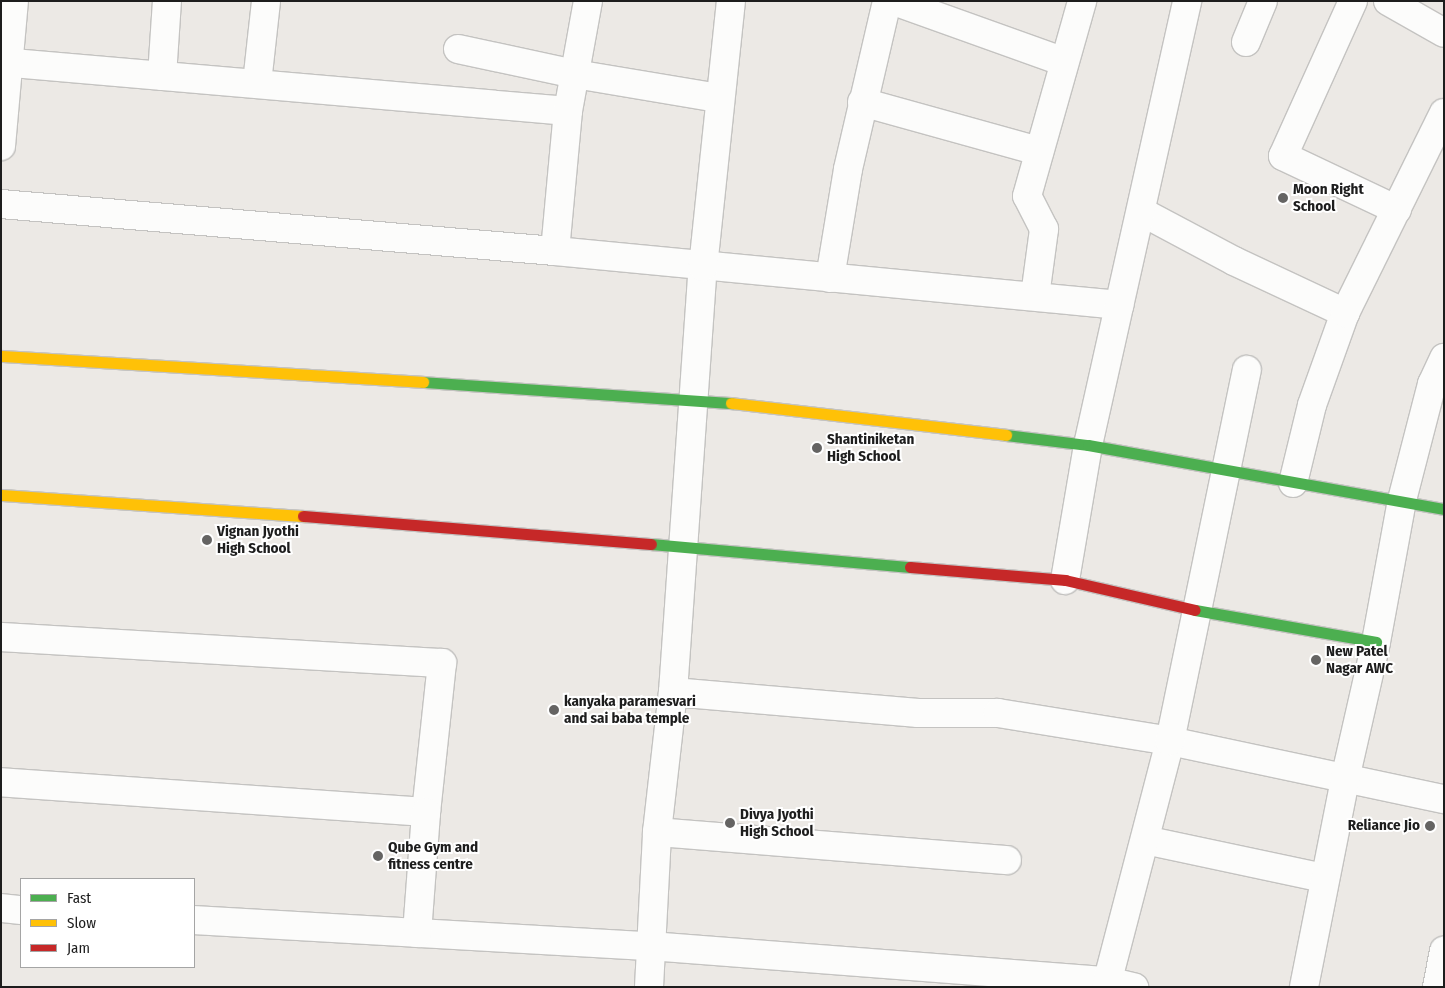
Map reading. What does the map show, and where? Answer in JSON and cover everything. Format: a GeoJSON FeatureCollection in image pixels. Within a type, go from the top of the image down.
{"type":"FeatureCollection","features":[{"type":"Feature","properties":{"kind":"street"},"geometry":{"type":"LineString","coordinates":[[1,146],[6,62],[14,1]]}},
{"type":"Feature","properties":{"kind":"street"},"geometry":{"type":"LineString","coordinates":[[162,76],[167,1]]}},
{"type":"Feature","properties":{"kind":"street"},"geometry":{"type":"LineString","coordinates":[[256,83],[266,1]]}},
{"type":"Feature","properties":{"kind":"street"},"geometry":{"type":"LineString","coordinates":[[555,251],[568,111],[588,1]]}},
{"type":"Feature","properties":{"kind":"street"},"geometry":{"type":"LineString","coordinates":[[649,987],[657,832],[673,692],[702,267],[731,1]]}},
{"type":"Feature","properties":{"kind":"street"},"geometry":{"type":"LineString","coordinates":[[830,278],[862,102],[886,1]]}},
{"type":"Feature","properties":{"kind":"street"},"geometry":{"type":"LineString","coordinates":[[894,1],[1064,62]]}},
{"type":"Feature","properties":{"kind":"street"},"geometry":{"type":"LineString","coordinates":[[1035,296],[1044,229],[1026,196],[1082,1]]}},
{"type":"Feature","properties":{"kind":"street"},"geometry":{"type":"LineString","coordinates":[[1065,580],[1088,445],[1118,305],[1142,212],[1187,1]]}},
{"type":"Feature","properties":{"kind":"street"},"geometry":{"type":"LineString","coordinates":[[1246,42],[1263,1]]}},
{"type":"Feature","properties":{"kind":"street"},"geometry":{"type":"LineString","coordinates":[[1352,1],[1283,156],[1397,210]]}},
{"type":"Feature","properties":{"kind":"street"},"geometry":{"type":"LineString","coordinates":[[1388,1],[1444,33]]}},
{"type":"Feature","properties":{"kind":"street"},"geometry":{"type":"LineString","coordinates":[[458,49],[575,74],[719,98]]}},
{"type":"Feature","properties":{"kind":"street"},"geometry":{"type":"LineString","coordinates":[[6,62],[568,111]]}},
{"type":"Feature","properties":{"kind":"street"},"geometry":{"type":"LineString","coordinates":[[862,102],[1039,151]]}},
{"type":"Feature","properties":{"kind":"street"},"geometry":{"type":"LineString","coordinates":[[1294,482],[1312,406],[1345,313],[1444,114]]}},
{"type":"Feature","properties":{"kind":"street"},"geometry":{"type":"LineString","coordinates":[[1,204],[555,251],[702,267],[1118,305]]}},
{"type":"Feature","properties":{"kind":"street"},"geometry":{"type":"LineString","coordinates":[[1142,212],[1234,261],[1345,313]]}},
{"type":"Feature","properties":{"kind":"street"},"geometry":{"type":"LineString","coordinates":[[1,356],[692,398],[1088,445],[1227,472],[1402,500],[1444,509]]}},
{"type":"Feature","properties":{"kind":"street"},"geometry":{"type":"LineString","coordinates":[[1304,987],[1324,878],[1376,642],[1402,500],[1432,384],[1444,358]]}},
{"type":"Feature","properties":{"kind":"street"},"geometry":{"type":"LineString","coordinates":[[1106,984],[1170,741],[1199,611],[1247,370]]}},
{"type":"Feature","properties":{"kind":"street"},"geometry":{"type":"LineString","coordinates":[[1,495],[684,546],[1065,580],[1199,611],[1376,642]]}},
{"type":"Feature","properties":{"kind":"street"},"geometry":{"type":"LineString","coordinates":[[1,637],[442,663],[426,812],[417,932]]}},
{"type":"Feature","properties":{"kind":"street"},"geometry":{"type":"LineString","coordinates":[[673,692],[918,713],[998,713],[1170,741],[1444,799]]}},
{"type":"Feature","properties":{"kind":"street"},"geometry":{"type":"LineString","coordinates":[[1,782],[426,812]]}},
{"type":"Feature","properties":{"kind":"street"},"geometry":{"type":"LineString","coordinates":[[657,832],[1007,860]]}},
{"type":"Feature","properties":{"kind":"street"},"geometry":{"type":"LineString","coordinates":[[1145,840],[1324,878]]}},
{"type":"Feature","properties":{"kind":"street"},"geometry":{"type":"LineString","coordinates":[[1,908],[20,910]]}},
{"type":"Feature","properties":{"kind":"street"},"geometry":{"type":"LineString","coordinates":[[195,920],[650,946],[1134,987]]}},
{"type":"Feature","properties":{"kind":"street"},"geometry":{"type":"LineString","coordinates":[[1436,987],[1444,951]]}},
{"type":"Feature","properties":{"kind":"traffic: fast"},"geometry":{"type":"LineString","coordinates":[[423,382],[731,403]]}},
{"type":"Feature","properties":{"kind":"traffic: fast"},"geometry":{"type":"LineString","coordinates":[[1006,435],[1088,445],[1444,509]]}},
{"type":"Feature","properties":{"kind":"traffic: fast"},"geometry":{"type":"LineString","coordinates":[[651,544],[910,567]]}},
{"type":"Feature","properties":{"kind":"traffic: fast"},"geometry":{"type":"LineString","coordinates":[[1195,610],[1376,642]]}},
{"type":"Feature","properties":{"kind":"traffic: slow"},"geometry":{"type":"LineString","coordinates":[[1,356],[423,382]]}},
{"type":"Feature","properties":{"kind":"traffic: slow"},"geometry":{"type":"LineString","coordinates":[[731,403],[1006,435]]}},
{"type":"Feature","properties":{"kind":"traffic: slow"},"geometry":{"type":"LineString","coordinates":[[1,495],[303,516]]}},
{"type":"Feature","properties":{"kind":"traffic: jam"},"geometry":{"type":"LineString","coordinates":[[303,516],[651,544]]}},
{"type":"Feature","properties":{"kind":"traffic: jam"},"geometry":{"type":"LineString","coordinates":[[910,567],[1065,580],[1195,610]]}},
{"type":"Feature","properties":{"kind":"place","name":"Moon Right School"},"geometry":{"type":"Point","coordinates":[1283,198]}},
{"type":"Feature","properties":{"kind":"place","name":"Shantiniketan High School"},"geometry":{"type":"Point","coordinates":[817,448]}},
{"type":"Feature","properties":{"kind":"place","name":"Vignan Jyothi High School"},"geometry":{"type":"Point","coordinates":[207,540]}},
{"type":"Feature","properties":{"kind":"place","name":"New Patel Nagar AWC"},"geometry":{"type":"Point","coordinates":[1316,660]}},
{"type":"Feature","properties":{"kind":"place","name":"kanyaka paramesvari and sai baba temple"},"geometry":{"type":"Point","coordinates":[554,710]}},
{"type":"Feature","properties":{"kind":"place","name":"Divya Jyothi High School"},"geometry":{"type":"Point","coordinates":[730,823]}},
{"type":"Feature","properties":{"kind":"place","name":"Reliance Jio"},"geometry":{"type":"Point","coordinates":[1430,826]}},
{"type":"Feature","properties":{"kind":"place","name":"Qube Gym and fitness centre"},"geometry":{"type":"Point","coordinates":[378,856]}}]}
